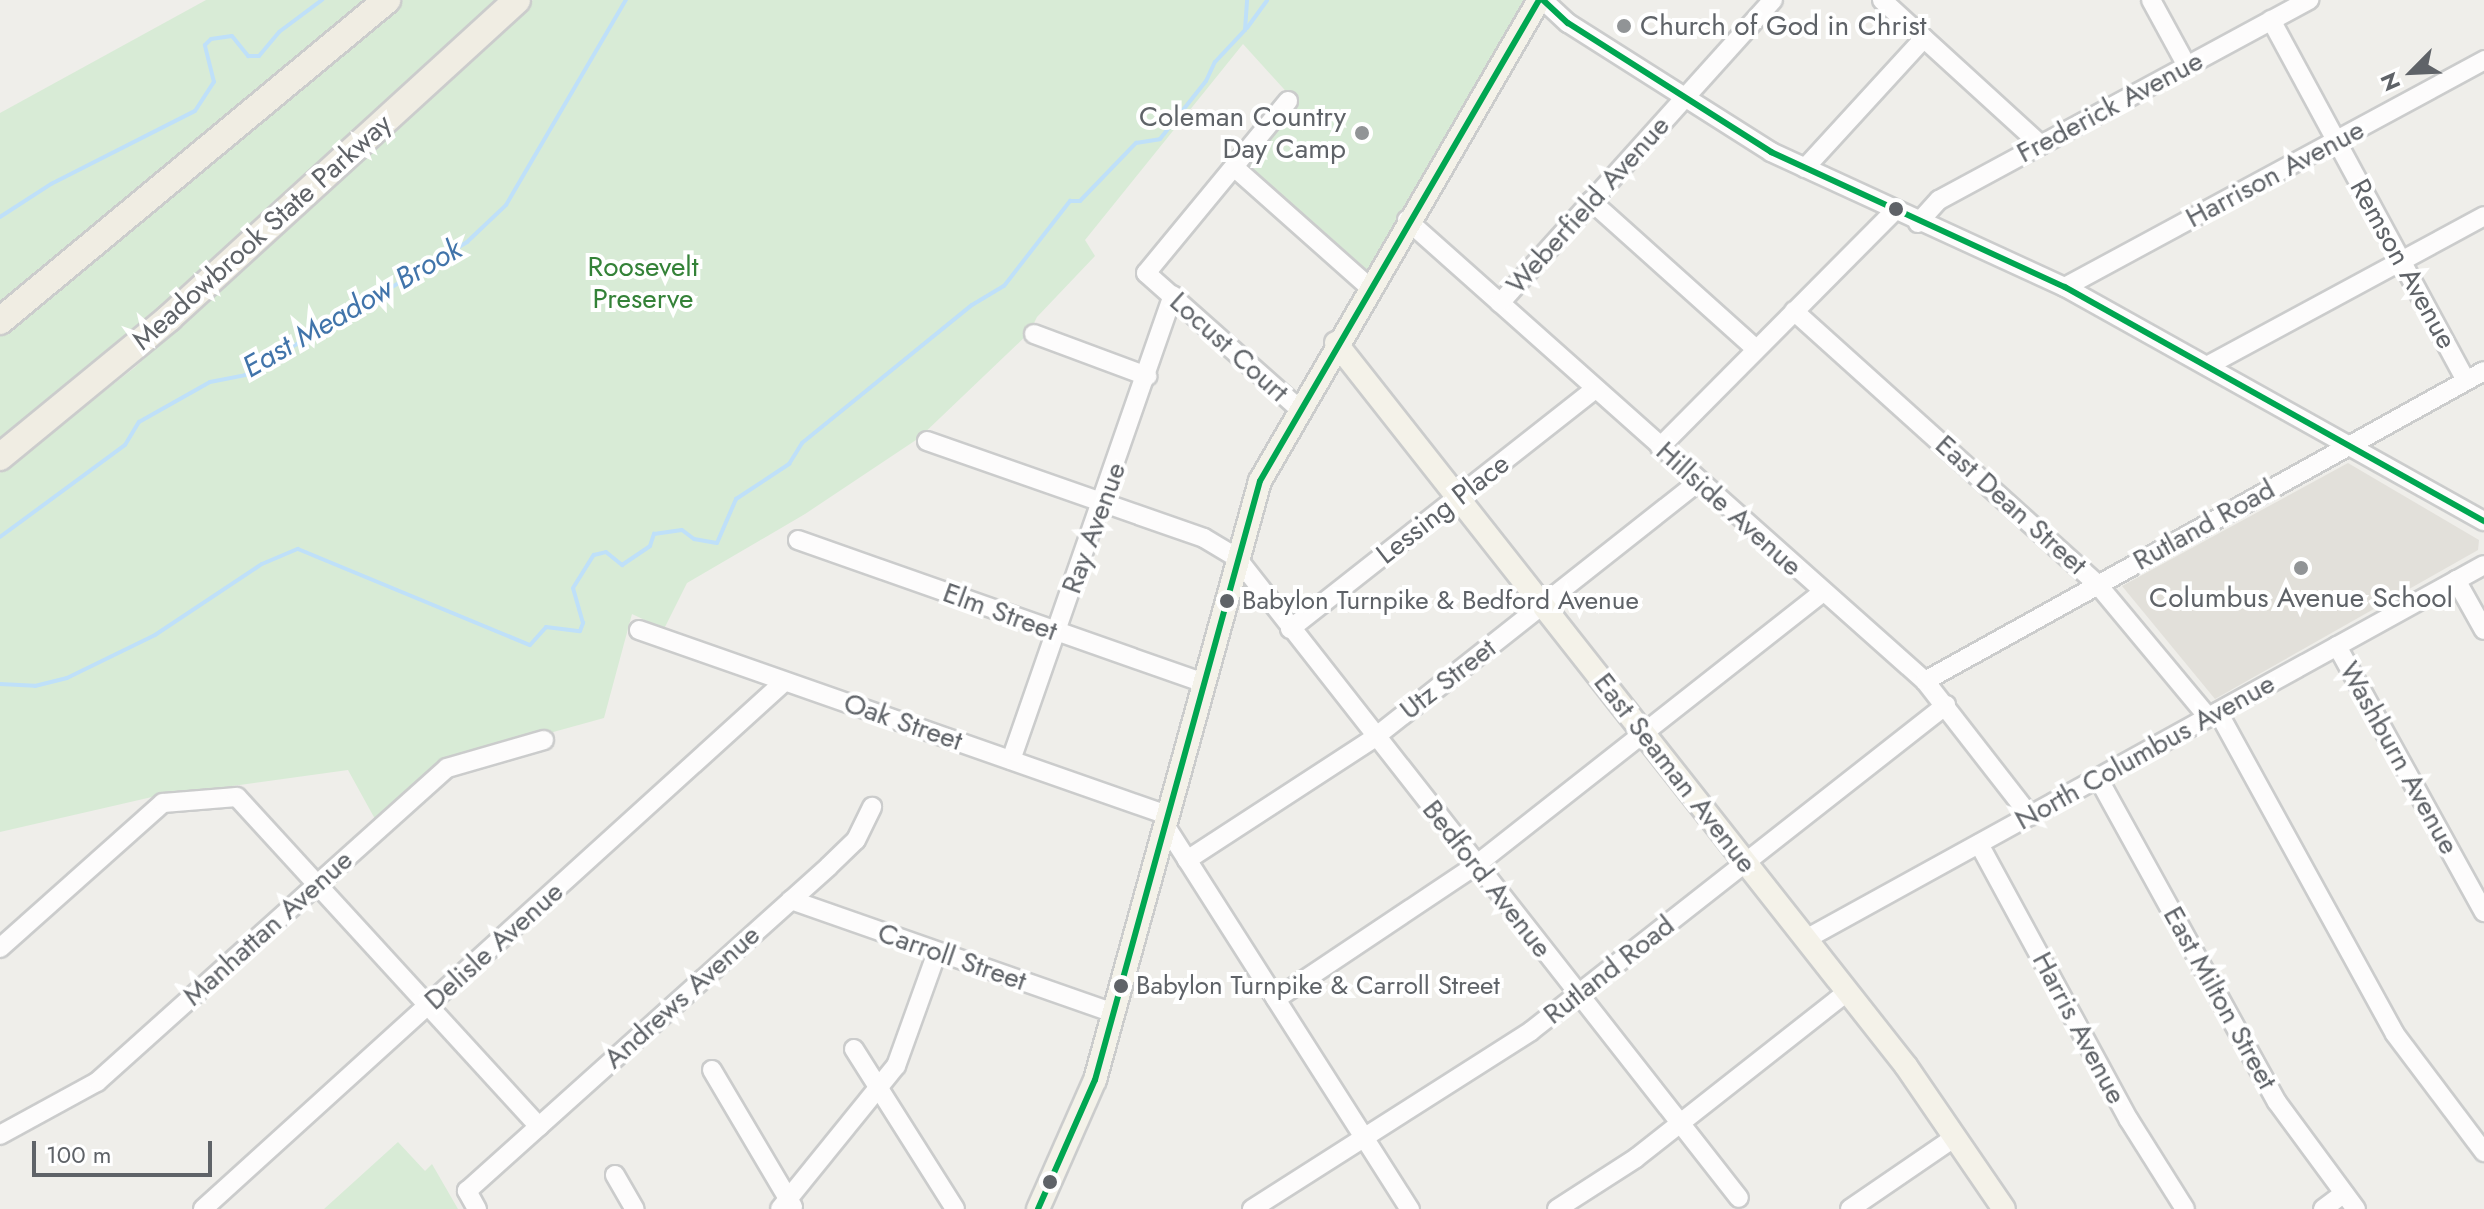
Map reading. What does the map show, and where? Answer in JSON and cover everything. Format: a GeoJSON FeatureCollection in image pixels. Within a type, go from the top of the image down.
{"type":"FeatureCollection","features":[{"type":"Feature","properties":{"kind":"highway"},"geometry":{"type":"LineString","coordinates":[[0,321],[387,0]]}},
{"type":"Feature","properties":{"kind":"highway","name":"Meadowbrook State Parkway"},"geometry":{"type":"LineString","coordinates":[[0,457],[169,318],[517,0]]}},
{"type":"Feature","properties":{"kind":"main road"},"geometry":{"type":"LineString","coordinates":[[1045,1205],[1095,1080],[1260,481],[1407,220],[1541,0]]}},
{"type":"Feature","properties":{"kind":"main road","name":"East Seaman Avenue"},"geometry":{"type":"LineString","coordinates":[[1336,343],[1847,992],[1955,1137],[2004,1209]]}},
{"type":"Feature","properties":{"kind":"street"},"geometry":{"type":"LineString","coordinates":[[1541,0],[1568,23],[1682,99],[1805,168],[1893,212],[2065,287],[2484,521]]}},
{"type":"Feature","properties":{"kind":"street","name":"Weberfield Avenue"},"geometry":{"type":"LineString","coordinates":[[1500,303],[1773,0]]}},
{"type":"Feature","properties":{"kind":"street"},"geometry":{"type":"LineString","coordinates":[[1882,0],[2041,145]]}},
{"type":"Feature","properties":{"kind":"street"},"geometry":{"type":"LineString","coordinates":[[2151,0],[2187,66]]}},
{"type":"Feature","properties":{"kind":"street","name":"Frederick Avenue"},"geometry":{"type":"LineString","coordinates":[[1918,223],[1939,200],[2309,0]]}},
{"type":"Feature","properties":{"kind":"street","name":"Remson Avenue"},"geometry":{"type":"LineString","coordinates":[[2271,20],[2466,381]]}},
{"type":"Feature","properties":{"kind":"street"},"geometry":{"type":"LineString","coordinates":[[1805,168],[1924,38]]}},
{"type":"Feature","properties":{"kind":"street","name":"Harrison Avenue"},"geometry":{"type":"LineString","coordinates":[[2065,287],[2484,60]]}},
{"type":"Feature","properties":{"kind":"street"},"geometry":{"type":"LineString","coordinates":[[1288,101],[1234,167],[1369,287]]}},
{"type":"Feature","properties":{"kind":"street","name":"Ray Avenue"},"geometry":{"type":"LineString","coordinates":[[1011,760],[1147,376],[1166,289],[1146,273],[1234,167]]}},
{"type":"Feature","properties":{"kind":"street"},"geometry":{"type":"LineString","coordinates":[[1591,201],[1756,349]]}},
{"type":"Feature","properties":{"kind":"street"},"geometry":{"type":"LineString","coordinates":[[1660,447],[1893,212]]}},
{"type":"Feature","properties":{"kind":"street"},"geometry":{"type":"LineString","coordinates":[[2207,366],[2484,216]]}},
{"type":"Feature","properties":{"kind":"street","name":"Hillside Avenue"},"geometry":{"type":"LineString","coordinates":[[1407,220],[1822,593],[1925,681],[2030,816]]}},
{"type":"Feature","properties":{"kind":"street","name":"Locust Court"},"geometry":{"type":"LineString","coordinates":[[1166,289],[1299,409]]}},
{"type":"Feature","properties":{"kind":"street","name":"East Dean Street"},"geometry":{"type":"LineString","coordinates":[[1794,311],[2098,585],[2213,715],[2395,1034],[2484,1152]]}},
{"type":"Feature","properties":{"kind":"street"},"geometry":{"type":"LineString","coordinates":[[1034,334],[1147,376]]}},
{"type":"Feature","properties":{"kind":"street","name":"Rutland Road"},"geometry":{"type":"LineString","coordinates":[[1925,681],[2484,371]]}},
{"type":"Feature","properties":{"kind":"street","name":"Lessing Place"},"geometry":{"type":"LineString","coordinates":[[1290,629],[1595,389]]}},
{"type":"Feature","properties":{"kind":"street"},"geometry":{"type":"LineString","coordinates":[[927,441],[1204,538],[1237,558]]}},
{"type":"Feature","properties":{"kind":"street","name":"Utz Street"},"geometry":{"type":"LineString","coordinates":[[1187,860],[1374,738],[1698,482]]}},
{"type":"Feature","properties":{"kind":"street","name":"Elm Street"},"geometry":{"type":"LineString","coordinates":[[798,540],[1203,683]]}},
{"type":"Feature","properties":{"kind":"street","name":"Bedford Avenue"},"geometry":{"type":"LineString","coordinates":[[1237,558],[1374,738],[1739,1198]]}},
{"type":"Feature","properties":{"kind":"street","name":"North Columbus Avenue"},"geometry":{"type":"LineString","coordinates":[[1806,939],[2484,565]]}},
{"type":"Feature","properties":{"kind":"street"},"geometry":{"type":"LineString","coordinates":[[2456,580],[2484,630]]}},
{"type":"Feature","properties":{"kind":"street"},"geometry":{"type":"LineString","coordinates":[[1276,999],[1476,865],[1822,593]]}},
{"type":"Feature","properties":{"kind":"street","name":"Oak Street"},"geometry":{"type":"LineString","coordinates":[[639,630],[1011,760],[1166,820]]}},
{"type":"Feature","properties":{"kind":"street","name":"Washburn Avenue"},"geometry":{"type":"LineString","coordinates":[[2337,646],[2484,912]]}},
{"type":"Feature","properties":{"kind":"street","name":"Delisle Avenue"},"geometry":{"type":"LineString","coordinates":[[203,1209],[784,682]]}},
{"type":"Feature","properties":{"kind":"street","name":"Rutland Road"},"geometry":{"type":"LineString","coordinates":[[1252,1209],[1531,1031],[1946,705]]}},
{"type":"Feature","properties":{"kind":"street","name":"Manhattan Avenue"},"geometry":{"type":"LineString","coordinates":[[0,1135],[97,1082],[447,768],[544,740]]}},
{"type":"Feature","properties":{"kind":"street","name":"East Milton Street"},"geometry":{"type":"LineString","coordinates":[[2098,778],[2277,1102],[2356,1209]]}},
{"type":"Feature","properties":{"kind":"street"},"geometry":{"type":"LineString","coordinates":[[0,948],[163,803],[225,796],[242,799],[539,1126]]}},
{"type":"Feature","properties":{"kind":"street","name":"Andrews Avenue"},"geometry":{"type":"LineString","coordinates":[[477,1209],[467,1191],[856,840],[872,807]]}},
{"type":"Feature","properties":{"kind":"street"},"geometry":{"type":"LineString","coordinates":[[1166,820],[1187,860],[1410,1209]]}},
{"type":"Feature","properties":{"kind":"street","name":"Harris Avenue"},"geometry":{"type":"LineString","coordinates":[[1979,844],[2129,1120],[2185,1209]]}},
{"type":"Feature","properties":{"kind":"street","name":"Carroll Street"},"geometry":{"type":"LineString","coordinates":[[791,900],[1114,1013]]}},
{"type":"Feature","properties":{"kind":"street"},"geometry":{"type":"LineString","coordinates":[[712,1070],[787,1206],[896,1066],[937,952]]}},
{"type":"Feature","properties":{"kind":"street"},"geometry":{"type":"LineString","coordinates":[[1557,1209],[1680,1123],[1847,992]]}},
{"type":"Feature","properties":{"kind":"street"},"geometry":{"type":"LineString","coordinates":[[854,1049],[955,1209]]}},
{"type":"Feature","properties":{"kind":"street"},"geometry":{"type":"LineString","coordinates":[[1850,1209],[1955,1137]]}},
{"type":"Feature","properties":{"kind":"street"},"geometry":{"type":"LineString","coordinates":[[615,1175],[635,1209]]}},
{"type":"Feature","properties":{"kind":"street"},"geometry":{"type":"LineString","coordinates":[[2323,1209],[2344,1193]]}},
{"type":"Feature","properties":{"kind":"shaded area","name":"Columbus Avenue School"},"geometry":{"type":"Polygon","coordinates":[[[2348,463],[2479,540],[2478,550],[2215,699],[2122,586],[2348,463]]]}},
{"type":"Feature","properties":{"kind":"green space"},"geometry":{"type":"Polygon","coordinates":[[[206,0],[369,0],[0,301],[0,113],[206,0]]]}},
{"type":"Feature","properties":{"kind":"green space"},"geometry":{"type":"Polygon","coordinates":[[[403,0],[497,0],[235,246],[0,442],[0,335],[403,0]]]}},
{"type":"Feature","properties":{"kind":"green space","name":"Roosevelt Preserve"},"geometry":{"type":"Polygon","coordinates":[[[533,0],[1539,0],[1369,284],[1238,167],[1293,99],[1243,44],[1085,240],[1095,256],[1037,317],[1029,333],[919,438],[805,514],[687,583],[664,629],[632,614],[604,718],[441,763],[375,819],[348,770],[152,797],[0,832],[0,473],[134,368],[533,0]]]}},
{"type":"Feature","properties":{"kind":"green space"},"geometry":{"type":"Polygon","coordinates":[[[398,1142],[425,1171],[432,1164],[458,1209],[324,1209],[398,1142]]]}},
{"type":"Feature","properties":{"kind":"waterway"},"geometry":{"type":"LineString","coordinates":[[0,217],[51,184],[195,111],[214,82],[205,45],[211,39],[232,36],[248,56],[259,56],[279,32],[322,0]]}},
{"type":"Feature","properties":{"kind":"waterway","name":"East Meadow Brook"},"geometry":{"type":"LineString","coordinates":[[0,537],[125,445],[139,422],[210,382],[245,375],[467,242],[506,205],[626,0]]}},
{"type":"Feature","properties":{"kind":"waterway"},"geometry":{"type":"LineString","coordinates":[[0,684],[35,686],[67,678],[155,635],[262,564],[298,549],[530,645],[546,627],[580,631],[583,623],[573,588],[594,555],[606,552],[622,565],[650,546],[654,534],[682,530],[694,539],[717,543],[736,499],[789,464],[802,443],[972,305],[1004,286],[1070,201],[1080,201],[1136,143],[1160,139],[1206,81],[1215,62],[1245,30],[1247,0]]}},
{"type":"Feature","properties":{"kind":"waterway"},"geometry":{"type":"LineString","coordinates":[[1247,28],[1267,0]]}},
{"type":"Feature","properties":{"kind":"transit line"},"geometry":{"type":"LineString","coordinates":[[1038,1209],[1095,1080],[1260,481],[1539,0]]}},
{"type":"Feature","properties":{"kind":"transit line"},"geometry":{"type":"LineString","coordinates":[[1543,0],[1568,23],[1771,152],[2065,287],[2484,521]]}},
{"type":"Feature","properties":{"kind":"place","name":"Church of God in Christ"},"geometry":{"type":"Point","coordinates":[1624,26]}},
{"type":"Feature","properties":{"kind":"place","name":"Coleman Country Day Camp"},"geometry":{"type":"Point","coordinates":[1362,133]}},
{"type":"Feature","properties":{"kind":"place","name":"Columbus Avenue School"},"geometry":{"type":"Point","coordinates":[2301,568]}},
{"type":"Feature","properties":{"kind":"place","name":"Babylon Turnpike & Bedford Avenue"},"geometry":{"type":"Point","coordinates":[1227,601]}},
{"type":"Feature","properties":{"kind":"place","name":"Babylon Turnpike & Carroll Street"},"geometry":{"type":"Point","coordinates":[1121,986]}}]}
